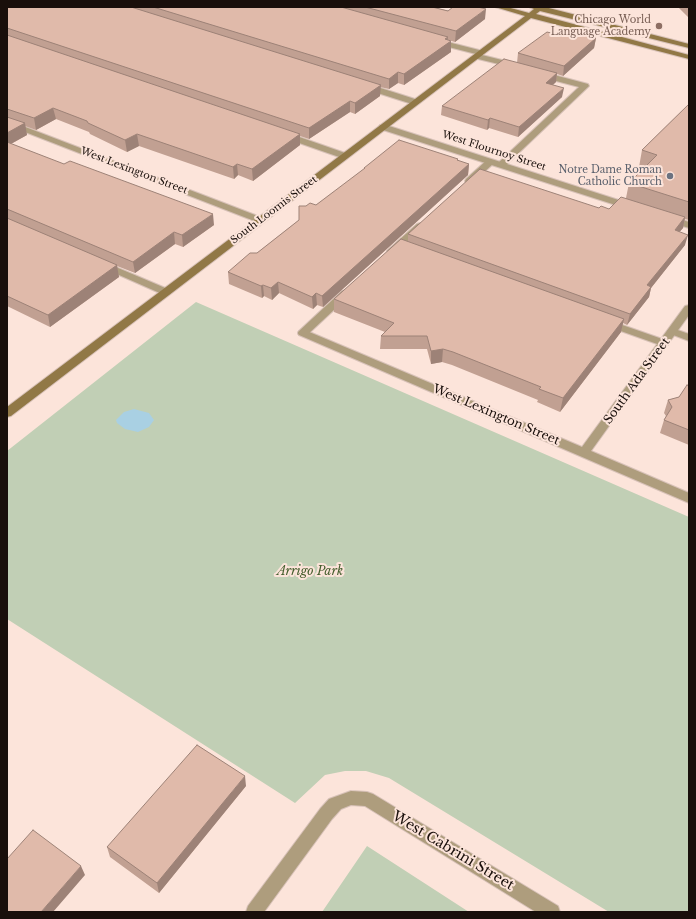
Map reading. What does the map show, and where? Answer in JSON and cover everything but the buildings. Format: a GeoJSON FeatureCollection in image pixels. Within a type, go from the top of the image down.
{"type":"FeatureCollection","features":[{"type":"Feature","properties":{"kind":"street"},"geometry":{"type":"LineString","coordinates":[[499,7],[689,57]]}},
{"type":"Feature","properties":{"kind":"street"},"geometry":{"type":"LineString","coordinates":[[537,8],[689,46]]}},
{"type":"Feature","properties":{"kind":"street","name":"South Loomis Street"},"geometry":{"type":"LineString","coordinates":[[7,413],[530,15],[537,8]]}},
{"type":"Feature","properties":{"kind":"street"},"geometry":{"type":"LineString","coordinates":[[427,39],[530,71],[585,86],[501,165]]}},
{"type":"Feature","properties":{"kind":"street"},"geometry":{"type":"LineString","coordinates":[[356,84],[415,102]]}},
{"type":"Feature","properties":{"kind":"street","name":"West Lexington Street"},"geometry":{"type":"LineString","coordinates":[[7,122],[260,220]]}},
{"type":"Feature","properties":{"kind":"street","name":"West Flournoy Street"},"geometry":{"type":"LineString","coordinates":[[383,127],[643,211]]}},
{"type":"Feature","properties":{"kind":"street"},"geometry":{"type":"LineString","coordinates":[[278,133],[345,156]]}},
{"type":"Feature","properties":{"kind":"street"},"geometry":{"type":"LineString","coordinates":[[462,188],[490,162]]}},
{"type":"Feature","properties":{"kind":"street"},"geometry":{"type":"LineString","coordinates":[[659,216],[689,225]]}},
{"type":"Feature","properties":{"kind":"street"},"geometry":{"type":"LineString","coordinates":[[387,256],[402,247],[427,219]]}},
{"type":"Feature","properties":{"kind":"street"},"geometry":{"type":"LineString","coordinates":[[93,261],[166,292]]}},
{"type":"Feature","properties":{"kind":"street","name":"West Lexington Street"},"geometry":{"type":"LineString","coordinates":[[353,287],[303,333],[689,498]]}},
{"type":"Feature","properties":{"kind":"street","name":"South Ada Street"},"geometry":{"type":"LineString","coordinates":[[584,453],[689,308]]}},
{"type":"Feature","properties":{"kind":"street"},"geometry":{"type":"LineString","coordinates":[[598,319],[664,343]]}},
{"type":"Feature","properties":{"kind":"street"},"geometry":{"type":"LineString","coordinates":[[672,331],[689,338]]}},
{"type":"Feature","properties":{"kind":"street","name":"West Cabrini Street"},"geometry":{"type":"LineString","coordinates":[[254,912],[326,814],[335,804],[352,798],[367,799],[552,912]]}},
{"type":"Feature","properties":{"kind":"green space","name":"Arrigo Park"},"geometry":{"type":"Polygon","coordinates":[[[196,302],[689,517],[689,912],[609,912],[389,778],[366,771],[345,771],[325,775],[295,803],[7,619],[7,451],[196,302]]]}},
{"type":"Feature","properties":{"kind":"green space"},"geometry":{"type":"Polygon","coordinates":[[[367,846],[469,912],[322,912],[367,846]]]}},
{"type":"Feature","properties":{"kind":"water"},"geometry":{"type":"Polygon","coordinates":[[[134,409],[149,413],[154,420],[149,427],[138,432],[125,429],[117,423],[116,420],[124,412],[134,409]]]}},
{"type":"Feature","properties":{"kind":"place","name":"Chicago World Language Academy"},"geometry":{"type":"Point","coordinates":[659,26]}},
{"type":"Feature","properties":{"kind":"place","name":"Notre Dame Roman Catholic Church"},"geometry":{"type":"Point","coordinates":[670,176]}}]}
